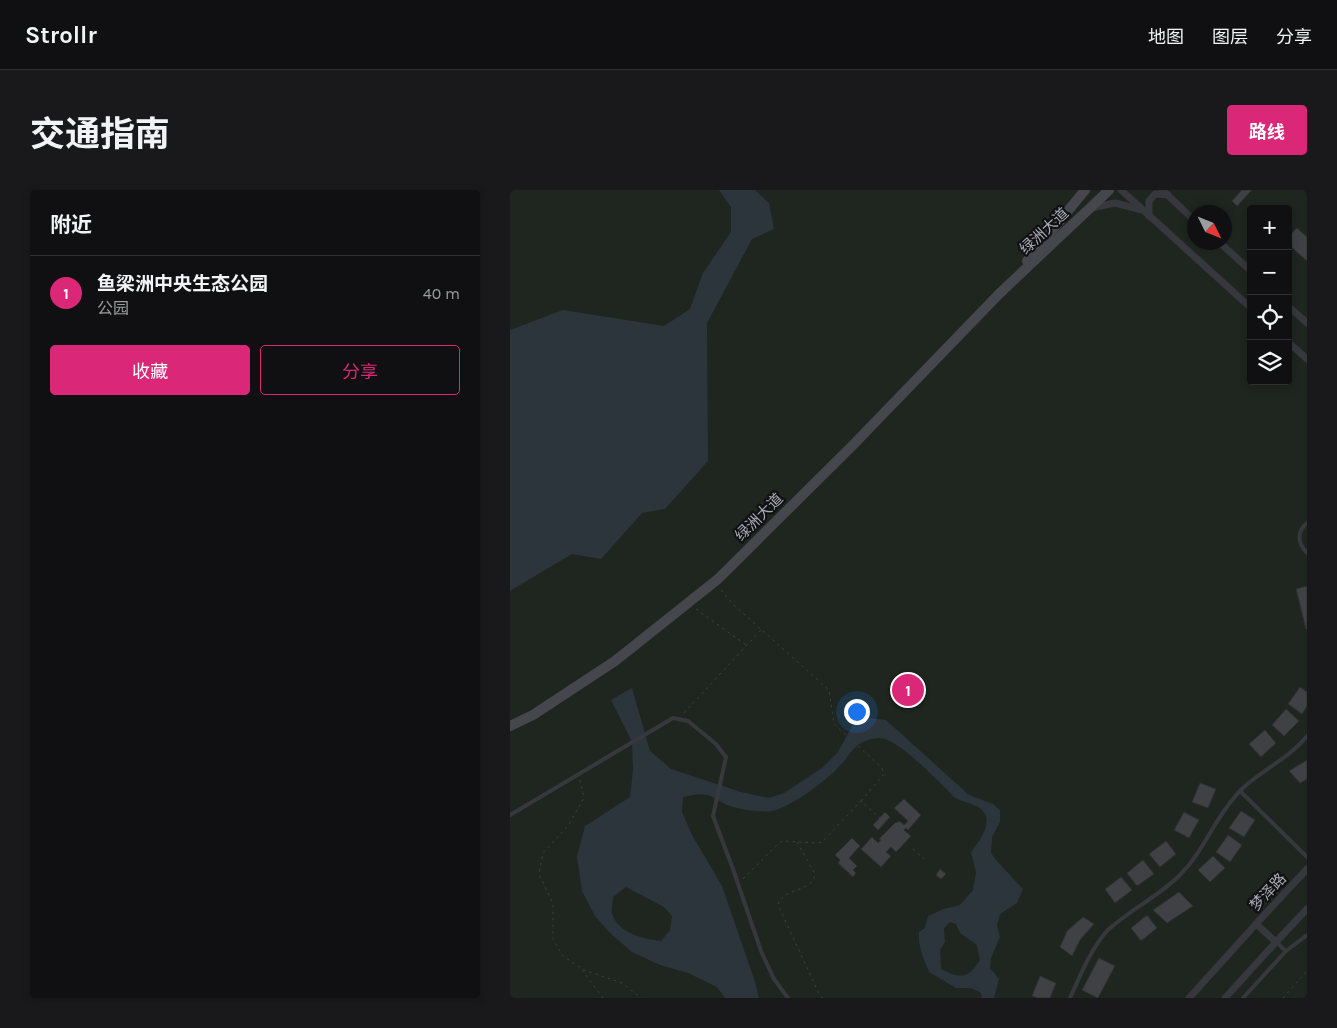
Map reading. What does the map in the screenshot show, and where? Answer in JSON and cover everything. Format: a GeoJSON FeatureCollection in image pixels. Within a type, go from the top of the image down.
{"type":"FeatureCollection","features":[{"type":"Feature","properties":{"kind":"main road","name":"绿洲大道"},"geometry":{"type":"LineString","coordinates":[[999,294],[1078,194],[1085,190]]}},
{"type":"Feature","properties":{"kind":"main road","name":"绿洲大道"},"geometry":{"type":"LineString","coordinates":[[510,726],[534,715],[615,661],[716,581],[853,445],[999,294],[1110,190]]}},
{"type":"Feature","properties":{"kind":"street"},"geometry":{"type":"LineString","coordinates":[[1120,190],[1247,304]]}},
{"type":"Feature","properties":{"kind":"street"},"geometry":{"type":"LineString","coordinates":[[1162,190],[1187,214]]}},
{"type":"Feature","properties":{"kind":"street"},"geometry":{"type":"LineString","coordinates":[[1149,216],[1149,201],[1155,194],[1168,196]]}},
{"type":"Feature","properties":{"kind":"street"},"geometry":{"type":"LineString","coordinates":[[1091,208],[1115,203],[1142,210]]}},
{"type":"Feature","properties":{"kind":"street"},"geometry":{"type":"LineString","coordinates":[[1229,250],[1247,267]]}},
{"type":"Feature","properties":{"kind":"street"},"geometry":{"type":"LineString","coordinates":[[1292,310],[1307,323]]}},
{"type":"Feature","properties":{"kind":"street"},"geometry":{"type":"LineString","coordinates":[[1292,346],[1307,359]]}},
{"type":"Feature","properties":{"kind":"street","name":"梦泽路"},"geometry":{"type":"LineString","coordinates":[[1276,942],[1256,924],[1307,869]]}},
{"type":"Feature","properties":{"kind":"street"},"geometry":{"type":"LineString","coordinates":[[1225,998],[1307,909]]}},
{"type":"Feature","properties":{"kind":"street"},"geometry":{"type":"LineString","coordinates":[[1188,998],[1256,924]]}},
{"type":"Feature","properties":{"kind":"lane"},"geometry":{"type":"LineString","coordinates":[[1307,523],[1300,531],[1299,537],[1302,548],[1307,553]]}},
{"type":"Feature","properties":{"kind":"lane"},"geometry":{"type":"LineString","coordinates":[[510,816],[673,718],[688,721],[716,744],[726,757],[713,816],[761,951],[774,979],[788,998]]}},
{"type":"Feature","properties":{"kind":"lane"},"geometry":{"type":"LineString","coordinates":[[1070,998],[1089,958],[1106,933],[1179,876],[1200,852],[1220,815],[1240,791],[1283,758],[1307,736]]}},
{"type":"Feature","properties":{"kind":"lane"},"geometry":{"type":"LineString","coordinates":[[1240,791],[1307,857]]}},
{"type":"Feature","properties":{"kind":"lane"},"geometry":{"type":"LineString","coordinates":[[1243,998],[1286,951],[1307,935]]}},
{"type":"Feature","properties":{"kind":"lane"},"geometry":{"type":"LineString","coordinates":[[1276,942],[1286,951]]}},
{"type":"Feature","properties":{"kind":"path"},"geometry":{"type":"LineString","coordinates":[[716,581],[724,595],[829,690],[834,724],[882,768],[884,774],[822,842],[784,841],[779,843],[738,884]]}},
{"type":"Feature","properties":{"kind":"path"},"geometry":{"type":"LineString","coordinates":[[688,603],[746,645]]}},
{"type":"Feature","properties":{"kind":"path"},"geometry":{"type":"LineString","coordinates":[[678,719],[761,629]]}},
{"type":"Feature","properties":{"kind":"path"},"geometry":{"type":"LineString","coordinates":[[579,774],[584,798],[568,826],[543,853],[539,874],[553,904],[553,940],[563,956],[580,967],[622,983],[641,998]]}},
{"type":"Feature","properties":{"kind":"path"},"geometry":{"type":"LineString","coordinates":[[861,801],[880,818]]}},
{"type":"Feature","properties":{"kind":"path"},"geometry":{"type":"LineString","coordinates":[[797,842],[815,874],[815,879],[808,885],[783,896],[779,899],[778,905],[820,996],[823,998]]}},
{"type":"Feature","properties":{"kind":"path"},"geometry":{"type":"LineString","coordinates":[[913,849],[924,859]]}},
{"type":"Feature","properties":{"kind":"path"},"geometry":{"type":"LineString","coordinates":[[580,967],[603,998]]}},
{"type":"Feature","properties":{"kind":"path"},"geometry":{"type":"LineString","coordinates":[[1283,998],[1307,972]]}},
{"type":"Feature","properties":{"kind":"shaded area"},"geometry":{"type":"Polygon","coordinates":[[[510,190],[1307,190],[1307,998],[510,998],[510,190]]]}},
{"type":"Feature","properties":{"kind":"shaded area"},"geometry":{"type":"Polygon","coordinates":[[[719,190],[755,190],[769,203],[774,229],[752,239],[707,323],[708,461],[665,509],[642,513],[601,559],[572,554],[510,591],[510,330],[563,310],[664,326],[690,309],[703,273],[731,232],[731,207],[719,190]]]}},
{"type":"Feature","properties":{"kind":"shaded area"},"geometry":{"type":"Polygon","coordinates":[[[632,688],[650,751],[671,769],[741,792],[769,798],[784,793],[822,768],[838,752],[852,726],[870,718],[886,720],[969,795],[993,804],[1000,810],[1000,822],[992,837],[991,853],[1023,889],[1017,903],[1000,914],[997,925],[1000,937],[991,958],[990,968],[999,979],[994,998],[982,998],[981,993],[971,988],[956,988],[929,972],[919,942],[919,932],[925,928],[928,916],[960,905],[973,890],[976,872],[971,852],[985,829],[985,814],[979,807],[953,796],[918,761],[887,739],[870,739],[859,744],[825,780],[797,800],[772,811],[743,809],[724,804],[704,794],[683,797],[682,812],[692,835],[722,886],[759,998],[725,998],[717,987],[688,973],[660,965],[632,952],[610,933],[595,916],[582,891],[577,856],[585,826],[630,797],[633,770],[632,742],[611,700],[632,688]],[[626,887],[613,897],[612,913],[615,920],[619,926],[632,934],[646,939],[661,941],[670,930],[672,916],[664,907],[626,887]],[[950,922],[944,928],[945,942],[940,950],[941,969],[959,976],[968,974],[980,960],[977,945],[960,933],[956,924],[950,922]]]}},
{"type":"Feature","properties":{"kind":"building"},"geometry":{"type":"Polygon","coordinates":[[[1242,190],[1252,190],[1237,206],[1232,201],[1242,190]]]}},
{"type":"Feature","properties":{"kind":"building"},"geometry":{"type":"Polygon","coordinates":[[[1297,228],[1307,237],[1307,261],[1292,248],[1292,233],[1297,228]]]}},
{"type":"Feature","properties":{"kind":"building"},"geometry":{"type":"Polygon","coordinates":[[[1307,586],[1307,628],[1306,629],[1296,589],[1307,586]]]}},
{"type":"Feature","properties":{"kind":"building"},"geometry":{"type":"Polygon","coordinates":[[[1300,687],[1307,692],[1307,706],[1302,714],[1288,704],[1300,687]]]}},
{"type":"Feature","properties":{"kind":"building"},"geometry":{"type":"Polygon","coordinates":[[[1286,709],[1299,721],[1284,736],[1272,725],[1286,709]]]}},
{"type":"Feature","properties":{"kind":"building"},"geometry":{"type":"Polygon","coordinates":[[[1265,730],[1276,743],[1261,757],[1249,744],[1265,730]]]}},
{"type":"Feature","properties":{"kind":"building"},"geometry":{"type":"Polygon","coordinates":[[[1307,760],[1307,779],[1300,783],[1289,771],[1307,760]]]}},
{"type":"Feature","properties":{"kind":"building"},"geometry":{"type":"Polygon","coordinates":[[[1200,783],[1216,789],[1208,808],[1192,802],[1200,783]]]}},
{"type":"Feature","properties":{"kind":"building"},"geometry":{"type":"Polygon","coordinates":[[[904,799],[921,815],[908,830],[906,828],[904,830],[911,836],[899,849],[896,852],[891,847],[886,852],[891,856],[881,867],[861,849],[872,837],[878,843],[881,840],[879,839],[896,822],[899,821],[904,825],[908,821],[894,808],[904,799]]]}},
{"type":"Feature","properties":{"kind":"building"},"geometry":{"type":"Polygon","coordinates":[[[1241,811],[1255,820],[1244,837],[1229,828],[1241,811]]]}},
{"type":"Feature","properties":{"kind":"building"},"geometry":{"type":"Polygon","coordinates":[[[885,812],[890,817],[878,830],[873,825],[885,812]]]}},
{"type":"Feature","properties":{"kind":"building"},"geometry":{"type":"Polygon","coordinates":[[[1184,812],[1199,820],[1189,838],[1174,830],[1184,812]]]}},
{"type":"Feature","properties":{"kind":"building"},"geometry":{"type":"Polygon","coordinates":[[[1228,835],[1242,845],[1230,862],[1216,852],[1228,835]]]}},
{"type":"Feature","properties":{"kind":"building"},"geometry":{"type":"Polygon","coordinates":[[[852,838],[860,846],[849,858],[857,866],[853,870],[856,873],[853,877],[838,863],[840,860],[835,855],[852,838]]]}},
{"type":"Feature","properties":{"kind":"building"},"geometry":{"type":"Polygon","coordinates":[[[1166,841],[1176,854],[1160,867],[1149,854],[1166,841]]]}},
{"type":"Feature","properties":{"kind":"building"},"geometry":{"type":"Polygon","coordinates":[[[1213,856],[1225,868],[1210,882],[1198,870],[1213,856]]]}},
{"type":"Feature","properties":{"kind":"building"},"geometry":{"type":"Polygon","coordinates":[[[1143,860],[1154,874],[1137,886],[1127,873],[1143,860]]]}},
{"type":"Feature","properties":{"kind":"building"},"geometry":{"type":"Polygon","coordinates":[[[940,869],[946,874],[941,879],[936,875],[940,869]]]}},
{"type":"Feature","properties":{"kind":"building"},"geometry":{"type":"Polygon","coordinates":[[[1121,877],[1132,890],[1115,903],[1105,889],[1121,877]]]}},
{"type":"Feature","properties":{"kind":"building"},"geometry":{"type":"Polygon","coordinates":[[[1179,892],[1193,906],[1167,923],[1153,910],[1179,892]]]}},
{"type":"Feature","properties":{"kind":"building"},"geometry":{"type":"Polygon","coordinates":[[[1147,915],[1157,928],[1141,941],[1131,928],[1147,915]]]}},
{"type":"Feature","properties":{"kind":"building"},"geometry":{"type":"Polygon","coordinates":[[[1083,917],[1094,924],[1080,940],[1072,956],[1060,947],[1067,931],[1083,917]]]}},
{"type":"Feature","properties":{"kind":"building"},"geometry":{"type":"Polygon","coordinates":[[[1099,958],[1115,966],[1098,998],[1082,990],[1099,958]]]}},
{"type":"Feature","properties":{"kind":"building"},"geometry":{"type":"Polygon","coordinates":[[[1040,976],[1056,983],[1050,998],[1032,996],[1040,976]]]}},
{"type":"Feature","properties":{"kind":"place","name":"鱼梁洲中央生态公园"},"geometry":{"type":"Point","coordinates":[908,690]}}]}
